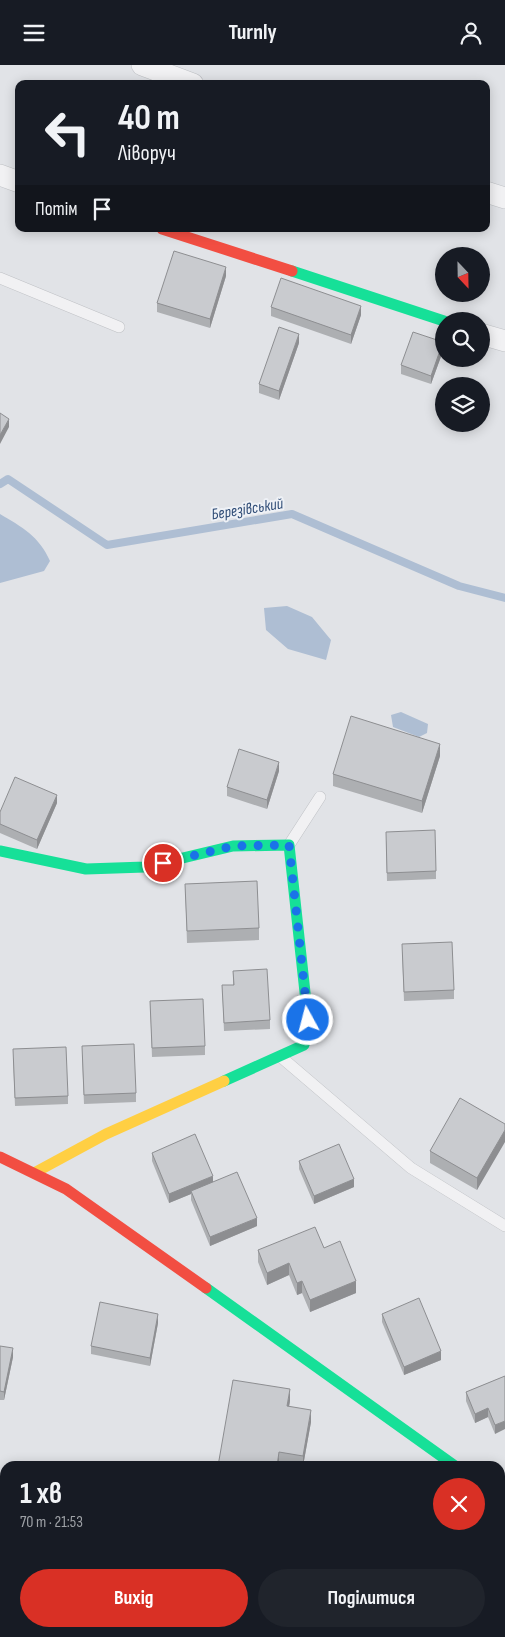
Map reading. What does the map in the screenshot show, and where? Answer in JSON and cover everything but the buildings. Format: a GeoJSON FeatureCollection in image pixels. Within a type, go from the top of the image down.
{"type":"FeatureCollection","features":[{"type":"Feature","properties":{"kind":"street"},"geometry":{"type":"LineString","coordinates":[[142,65],[182,80]]}},
{"type":"Feature","properties":{"kind":"street"},"geometry":{"type":"LineString","coordinates":[[0,175],[15,181]]}},
{"type":"Feature","properties":{"kind":"street"},"geometry":{"type":"LineString","coordinates":[[490,193],[505,198]]}},
{"type":"Feature","properties":{"kind":"street"},"geometry":{"type":"LineString","coordinates":[[171,232],[435,318]]}},
{"type":"Feature","properties":{"kind":"street"},"geometry":{"type":"LineString","coordinates":[[490,337],[505,341]]}},
{"type":"Feature","properties":{"kind":"street"},"geometry":{"type":"LineString","coordinates":[[0,851],[86,869],[145,867],[233,846],[289,845],[308,1020],[304,1045],[106,1134],[34,1173]]}},
{"type":"Feature","properties":{"kind":"street"},"geometry":{"type":"LineString","coordinates":[[0,1157],[66,1189],[448,1461]]}},
{"type":"Feature","properties":{"kind":"lane"},"geometry":{"type":"LineString","coordinates":[[0,277],[119,327]]}},
{"type":"Feature","properties":{"kind":"lane"},"geometry":{"type":"LineString","coordinates":[[289,845],[320,797]]}},
{"type":"Feature","properties":{"kind":"lane"},"geometry":{"type":"LineString","coordinates":[[280,1056],[411,1168],[505,1225]]}},
{"type":"Feature","properties":{"kind":"water"},"geometry":{"type":"Polygon","coordinates":[[[0,514],[23,528],[41,545],[50,561],[44,571],[0,583],[0,514]]]}},
{"type":"Feature","properties":{"kind":"water"},"geometry":{"type":"Polygon","coordinates":[[[287,606],[312,617],[331,640],[326,660],[288,649],[266,630],[264,608],[287,606]]]}},
{"type":"Feature","properties":{"kind":"water"},"geometry":{"type":"Polygon","coordinates":[[[401,712],[428,724],[427,733],[419,737],[393,727],[391,715],[401,712]]]}},
{"type":"Feature","properties":{"kind":"waterway","name":"Березівський"},"geometry":{"type":"LineString","coordinates":[[0,484],[8,479],[107,545],[292,514],[459,586],[505,598]]}},
{"type":"Feature","properties":{"kind":"traffic: fast"},"geometry":{"type":"LineString","coordinates":[[292,271],[435,318]]}},
{"type":"Feature","properties":{"kind":"traffic: fast"},"geometry":{"type":"LineString","coordinates":[[0,851],[86,869],[145,867],[233,846],[289,845],[308,1020],[304,1045],[224,1081]]}},
{"type":"Feature","properties":{"kind":"traffic: fast"},"geometry":{"type":"LineString","coordinates":[[206,1288],[448,1461]]}},
{"type":"Feature","properties":{"kind":"traffic: slow"},"geometry":{"type":"LineString","coordinates":[[34,1173],[106,1134],[224,1081]]}},
{"type":"Feature","properties":{"kind":"traffic: jam"},"geometry":{"type":"LineString","coordinates":[[171,232],[292,271]]}},
{"type":"Feature","properties":{"kind":"traffic: jam"},"geometry":{"type":"LineString","coordinates":[[0,1157],[66,1189],[206,1288]]}},
{"type":"Feature","properties":{"kind":"route"},"geometry":{"type":"LineString","coordinates":[[163,863],[233,846],[289,845],[308,1020]]}}]}
